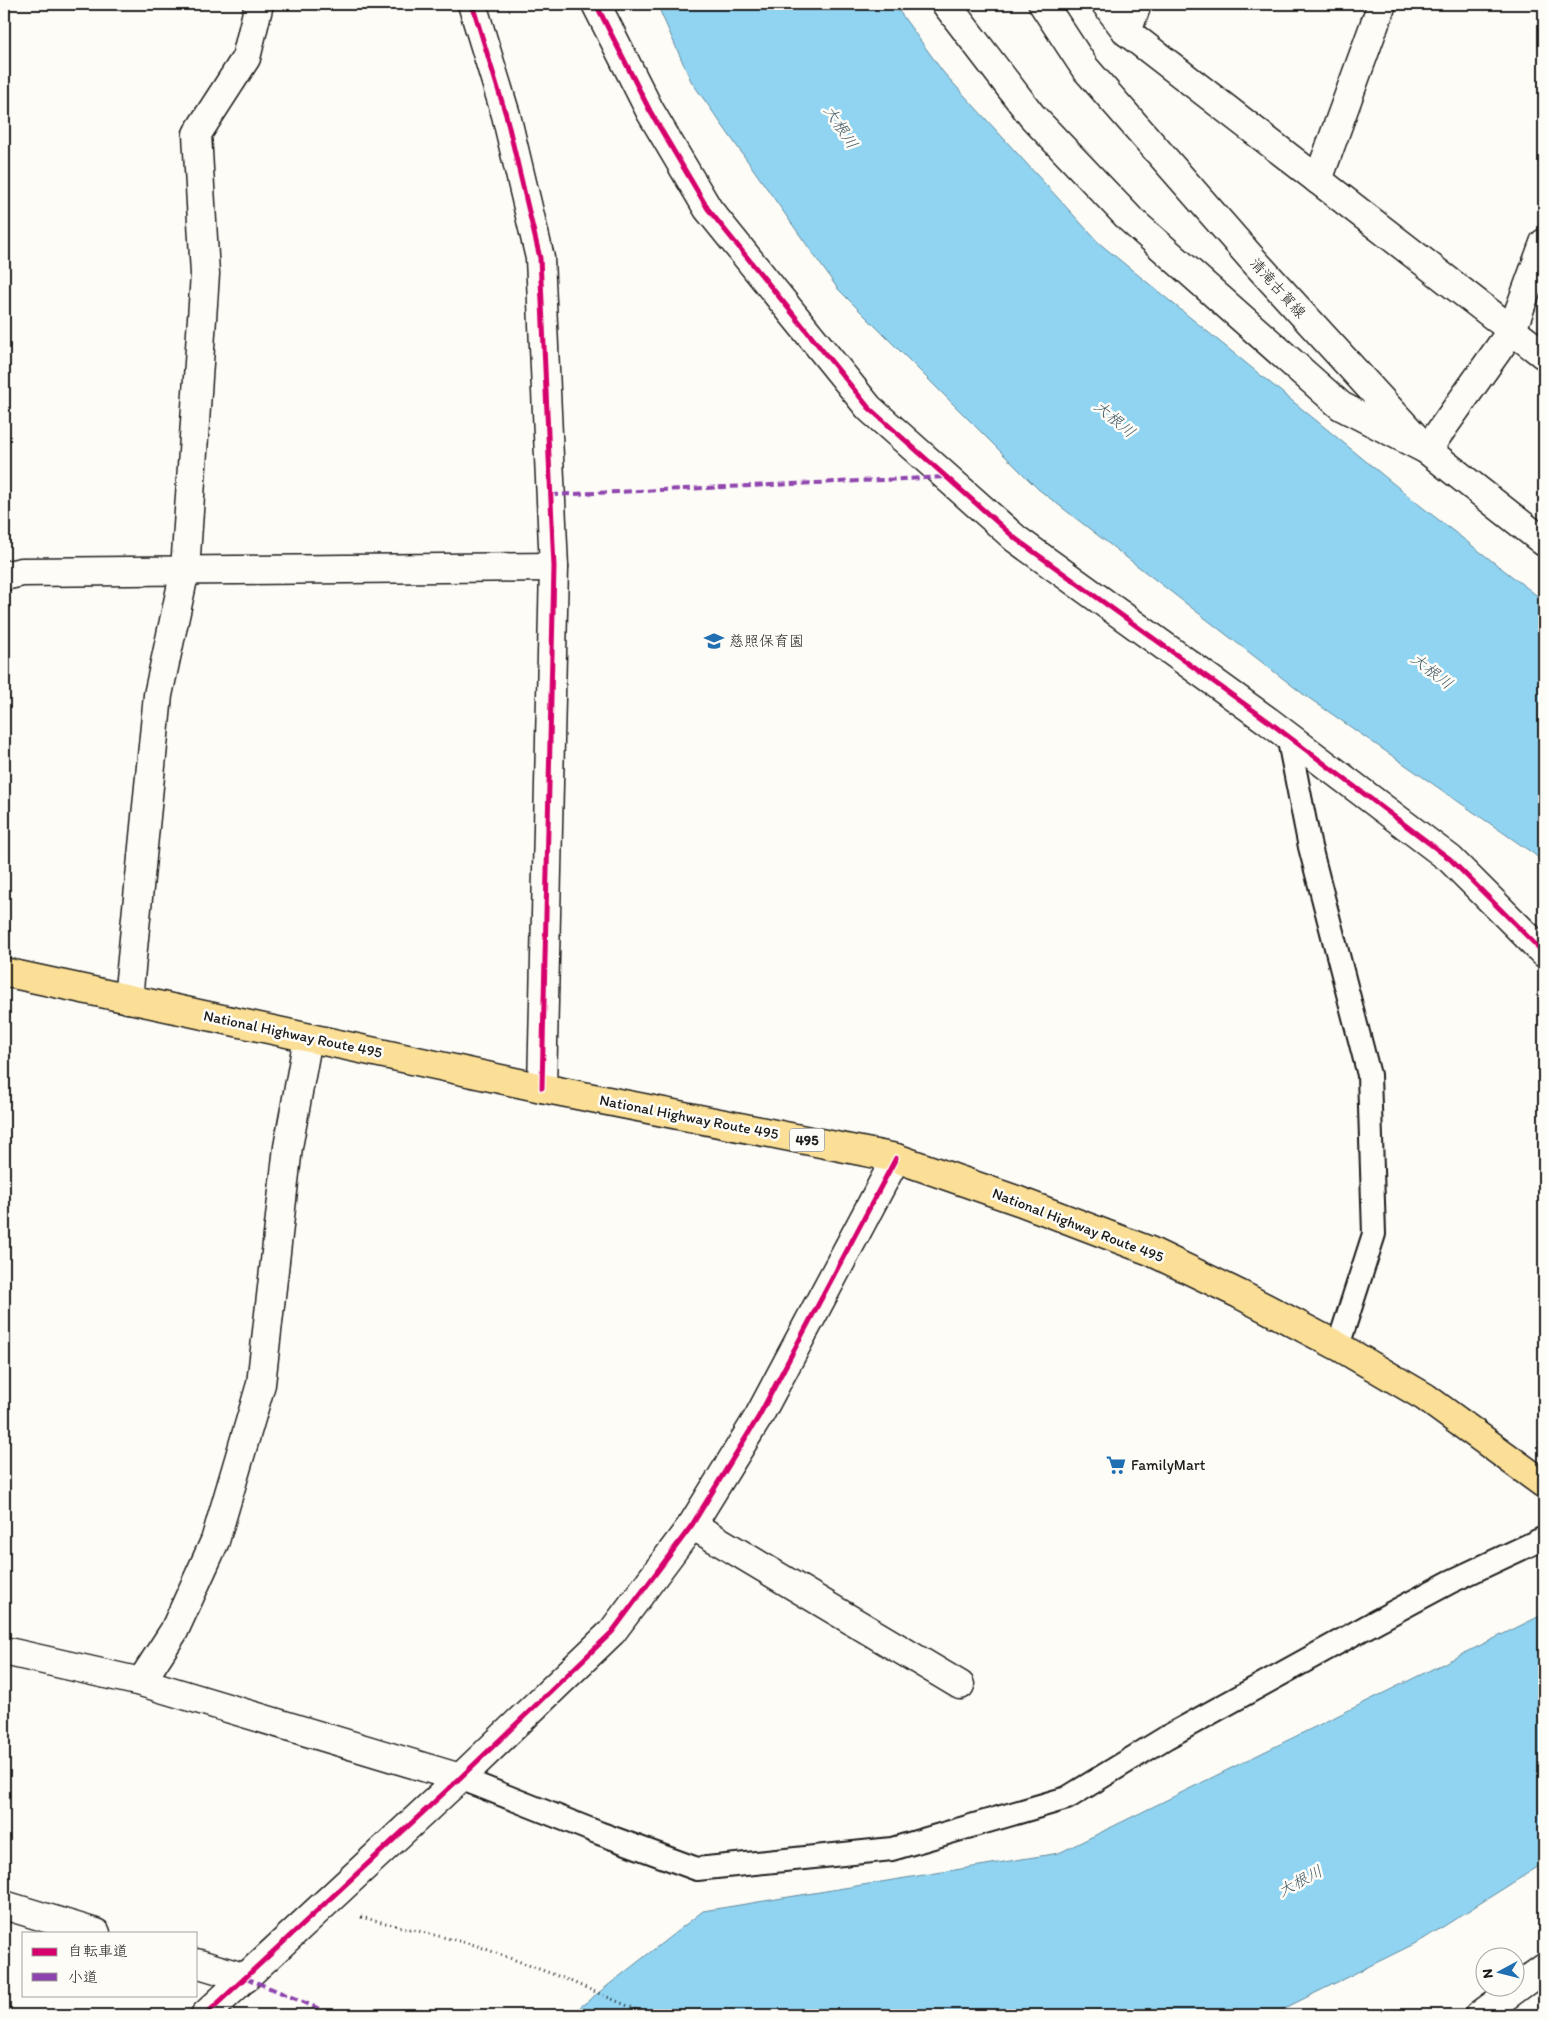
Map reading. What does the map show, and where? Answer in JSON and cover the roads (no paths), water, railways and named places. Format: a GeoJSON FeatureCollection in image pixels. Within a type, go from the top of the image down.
{"type":"FeatureCollection","features":[{"type":"Feature","properties":{"kind":"highway","name":"National Highway Route 495"},"geometry":{"type":"LineString","coordinates":[[4,972],[542,1088],[896,1158],[1019,1201],[1150,1252],[1239,1294],[1338,1346],[1426,1397],[1544,1484]]}},
{"type":"Feature","properties":{"kind":"street"},"geometry":{"type":"LineString","coordinates":[[128,999],[158,696],[184,570],[205,274],[197,134],[246,58],[259,4]]}},
{"type":"Feature","properties":{"kind":"street"},"geometry":{"type":"LineString","coordinates":[[472,4],[506,115],[540,258],[554,567],[542,1088]]}},
{"type":"Feature","properties":{"kind":"street"},"geometry":{"type":"LineString","coordinates":[[596,4],[650,110],[708,209],[869,408],[1016,539],[1288,736],[1450,859],[1544,953]]}},
{"type":"Feature","properties":{"kind":"street"},"geometry":{"type":"LineString","coordinates":[[946,4],[1032,116],[1130,219],[1341,406],[1427,450],[1512,330],[1544,243]]}},
{"type":"Feature","properties":{"kind":"street","name":"清滝古賀線"},"geometry":{"type":"LineString","coordinates":[[1043,4],[1085,68],[1254,261],[1427,450],[1544,542]]}},
{"type":"Feature","properties":{"kind":"street"},"geometry":{"type":"LineString","coordinates":[[1106,4],[1127,32],[1544,355]]}},
{"type":"Feature","properties":{"kind":"street"},"geometry":{"type":"LineString","coordinates":[[1127,32],[1137,4]]}},
{"type":"Feature","properties":{"kind":"street"},"geometry":{"type":"LineString","coordinates":[[1318,180],[1382,4]]}},
{"type":"Feature","properties":{"kind":"street"},"geometry":{"type":"LineString","coordinates":[[4,576],[22,572],[554,567]]}},
{"type":"Feature","properties":{"kind":"street"},"geometry":{"type":"LineString","coordinates":[[142,1682],[174,1631],[215,1541],[261,1384],[288,1148],[308,1038]]}},
{"type":"Feature","properties":{"kind":"street"},"geometry":{"type":"LineString","coordinates":[[205,2015],[322,1908],[612,1632],[692,1525],[759,1416],[896,1158]]}},
{"type":"Feature","properties":{"kind":"street"},"geometry":{"type":"LineString","coordinates":[[692,1525],[960,1685]]}},
{"type":"Feature","properties":{"kind":"street"},"geometry":{"type":"LineString","coordinates":[[4,1651],[142,1682],[460,1778]]}},
{"type":"Feature","properties":{"kind":"street"},"geometry":{"type":"LineString","coordinates":[[4,1905],[93,1932]]}},
{"type":"Feature","properties":{"kind":"street"},"geometry":{"type":"LineString","coordinates":[[198,1964],[246,1978]]}},
{"type":"Feature","properties":{"kind":"street"},"geometry":{"type":"LineString","coordinates":[[1480,2015],[1544,1968]]}},
{"type":"Feature","properties":{"kind":"lane"},"geometry":{"type":"LineString","coordinates":[[1288,736],[1310,847],[1369,1075],[1374,1234],[1338,1346]]}},
{"type":"Feature","properties":{"kind":"lane"},"geometry":{"type":"LineString","coordinates":[[460,1778],[599,1833],[697,1869],[892,1849],[1067,1798],[1167,1737],[1450,1582],[1544,1538]]}},
{"type":"Feature","properties":{"kind":"water","name":"大根川"},"geometry":{"type":"Polygon","coordinates":[[[657,4],[894,4],[943,72],[1099,243],[1422,507],[1544,601],[1544,864],[1534,854],[1303,694],[1038,489],[838,289],[691,81],[657,4]]]}},
{"type":"Feature","properties":{"kind":"water","name":"大根川"},"geometry":{"type":"Polygon","coordinates":[[[1544,1614],[1544,1863],[1422,1940],[1271,2015],[570,2015],[703,1911],[1059,1853],[1544,1614]]]}},
{"type":"Feature","properties":{"kind":"place","name":"慈照保育園"},"geometry":{"type":"Point","coordinates":[714,641]}},
{"type":"Feature","properties":{"kind":"place","name":"FamilyMart"},"geometry":{"type":"Point","coordinates":[1116,1465]}}]}
